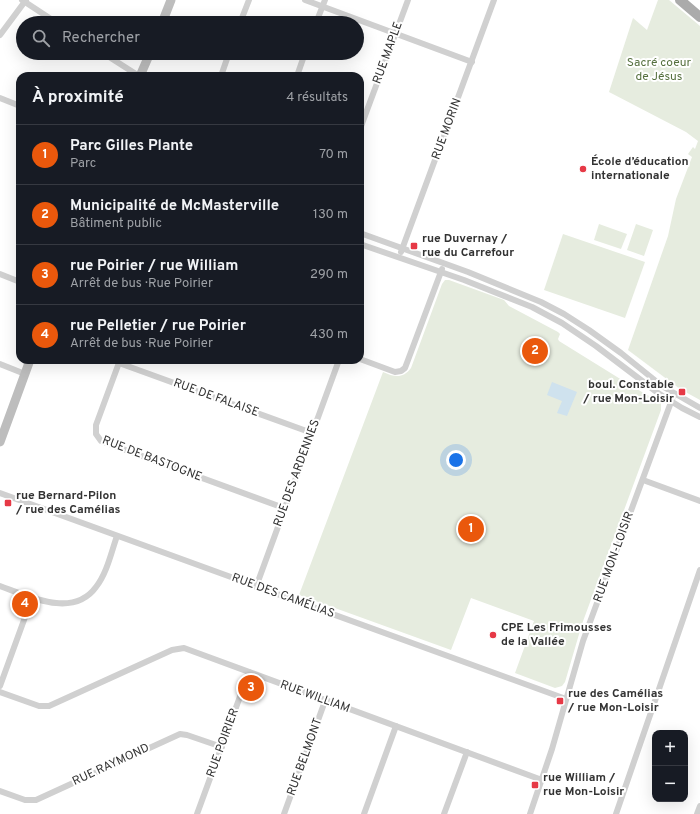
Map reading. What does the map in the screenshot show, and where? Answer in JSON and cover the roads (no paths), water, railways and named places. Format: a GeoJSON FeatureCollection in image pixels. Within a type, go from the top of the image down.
{"type":"FeatureCollection","features":[{"type":"Feature","properties":{"kind":"main road"},"geometry":{"type":"LineString","coordinates":[[165,16],[171,0]]}},
{"type":"Feature","properties":{"kind":"main road"},"geometry":{"type":"LineString","coordinates":[[680,0],[700,17]]}},
{"type":"Feature","properties":{"kind":"main road"},"geometry":{"type":"LineString","coordinates":[[142,72],[147,60]]}},
{"type":"Feature","properties":{"kind":"main road"},"geometry":{"type":"LineString","coordinates":[[0,442],[29,364]]}},
{"type":"Feature","properties":{"kind":"street"},"geometry":{"type":"LineString","coordinates":[[243,16],[249,0]]}},
{"type":"Feature","properties":{"kind":"street"},"geometry":{"type":"LineString","coordinates":[[306,0],[323,3],[353,16]]}},
{"type":"Feature","properties":{"kind":"street","name":"RUE MAPLE"},"geometry":{"type":"LineString","coordinates":[[364,118],[408,0]]}},
{"type":"Feature","properties":{"kind":"street","name":"RUE MORIN"},"geometry":{"type":"LineString","coordinates":[[399,257],[494,0]]}},
{"type":"Feature","properties":{"kind":"street"},"geometry":{"type":"LineString","coordinates":[[0,35],[24,1],[46,16]]}},
{"type":"Feature","properties":{"kind":"street"},"geometry":{"type":"LineString","coordinates":[[318,16],[323,3]]}},
{"type":"Feature","properties":{"kind":"street"},"geometry":{"type":"LineString","coordinates":[[364,21],[395,34],[472,62]]}},
{"type":"Feature","properties":{"kind":"street"},"geometry":{"type":"LineString","coordinates":[[114,60],[134,72]]}},
{"type":"Feature","properties":{"kind":"street"},"geometry":{"type":"LineString","coordinates":[[222,72],[227,60]]}},
{"type":"Feature","properties":{"kind":"street"},"geometry":{"type":"LineString","coordinates":[[298,72],[303,60]]}},
{"type":"Feature","properties":{"kind":"street"},"geometry":{"type":"LineString","coordinates":[[0,98],[16,104]]}},
{"type":"Feature","properties":{"kind":"street"},"geometry":{"type":"LineString","coordinates":[[364,235],[444,263],[513,290],[564,314],[621,353],[674,394],[700,408]]}},
{"type":"Feature","properties":{"kind":"street"},"geometry":{"type":"LineString","coordinates":[[364,245],[510,297],[532,307],[562,323],[616,360],[671,402],[700,417]]}},
{"type":"Feature","properties":{"kind":"street"},"geometry":{"type":"LineString","coordinates":[[364,361],[395,372],[401,371],[405,368],[444,263]]}},
{"type":"Feature","properties":{"kind":"street"},"geometry":{"type":"LineString","coordinates":[[0,274],[16,280]]}},
{"type":"Feature","properties":{"kind":"street"},"geometry":{"type":"LineString","coordinates":[[510,297],[513,290]]}},
{"type":"Feature","properties":{"kind":"street"},"geometry":{"type":"LineString","coordinates":[[616,360],[621,353]]}},
{"type":"Feature","properties":{"kind":"street"},"geometry":{"type":"LineString","coordinates":[[0,364],[25,374]]}},
{"type":"Feature","properties":{"kind":"street","name":"RUE DE BASTOGNE"},"geometry":{"type":"LineString","coordinates":[[118,364],[96,425],[96,434],[101,441],[284,508]]}},
{"type":"Feature","properties":{"kind":"street","name":"RUE DE FALAISE"},"geometry":{"type":"LineString","coordinates":[[124,364],[312,433]]}},
{"type":"Feature","properties":{"kind":"street","name":"RUE DES ARDENNES"},"geometry":{"type":"LineString","coordinates":[[256,586],[338,364]]}},
{"type":"Feature","properties":{"kind":"street","name":"RUE MON-LOISIR"},"geometry":{"type":"LineString","coordinates":[[530,814],[542,780],[583,641],[674,394]]}},
{"type":"Feature","properties":{"kind":"street"},"geometry":{"type":"LineString","coordinates":[[643,480],[700,501]]}},
{"type":"Feature","properties":{"kind":"street","name":"RUE DES CAMÉLIAS"},"geometry":{"type":"LineString","coordinates":[[0,493],[566,699]]}},
{"type":"Feature","properties":{"kind":"street"},"geometry":{"type":"LineString","coordinates":[[0,586],[32,598],[50,602],[66,604],[77,602],[94,591],[100,581],[117,536]]}},
{"type":"Feature","properties":{"kind":"street"},"geometry":{"type":"LineString","coordinates":[[616,814],[698,584],[700,570]]}},
{"type":"Feature","properties":{"kind":"street"},"geometry":{"type":"LineString","coordinates":[[0,686],[32,598]]}},
{"type":"Feature","properties":{"kind":"street","name":"RUE WILLIAM"},"geometry":{"type":"LineString","coordinates":[[0,692],[36,706],[49,706],[178,648],[187,649],[542,780]]}},
{"type":"Feature","properties":{"kind":"street","name":"RUE POIRIER"},"geometry":{"type":"LineString","coordinates":[[197,814],[249,672]]}},
{"type":"Feature","properties":{"kind":"street","name":"RUE BELMONT"},"geometry":{"type":"LineString","coordinates":[[284,814],[325,701]]}},
{"type":"Feature","properties":{"kind":"street"},"geometry":{"type":"LineString","coordinates":[[364,814],[396,726]]}},
{"type":"Feature","properties":{"kind":"street","name":"RUE RAYMOND"},"geometry":{"type":"LineString","coordinates":[[0,791],[25,800],[36,800],[180,734],[187,734],[222,746]]}},
{"type":"Feature","properties":{"kind":"street"},"geometry":{"type":"LineString","coordinates":[[444,814],[467,752]]}},
{"type":"Feature","properties":{"kind":"street"},"geometry":{"type":"LineString","coordinates":[[697,814],[700,806]]}},
{"type":"Feature","properties":{"kind":"water"},"geometry":{"type":"Polygon","coordinates":[[[552,382],[577,392],[567,416],[557,413],[562,401],[547,395],[552,382]]]}},
{"type":"Feature","properties":{"kind":"place","name":"École d’éducation internationale"},"geometry":{"type":"Point","coordinates":[583,169]}},
{"type":"Feature","properties":{"kind":"place","name":"rue Duvernay / rue du Carrefour"},"geometry":{"type":"Point","coordinates":[414,246]}},
{"type":"Feature","properties":{"kind":"place","name":"Municipalité de McMasterville"},"geometry":{"type":"Point","coordinates":[535,351]}},
{"type":"Feature","properties":{"kind":"place","name":"boul. Constable / rue Mon-Loisir"},"geometry":{"type":"Point","coordinates":[682,392]}},
{"type":"Feature","properties":{"kind":"place","name":"rue Bernard-Pilon / rue des Camélias"},"geometry":{"type":"Point","coordinates":[8,503]}},
{"type":"Feature","properties":{"kind":"place","name":"Parc Gilles Plante"},"geometry":{"type":"Point","coordinates":[471,529]}},
{"type":"Feature","properties":{"kind":"place","name":"rue Pelletier / rue Poirier"},"geometry":{"type":"Point","coordinates":[25,604]}},
{"type":"Feature","properties":{"kind":"place","name":"CPE Les Frimousses de la Vallée"},"geometry":{"type":"Point","coordinates":[493,635]}},
{"type":"Feature","properties":{"kind":"place","name":"rue Poirier / rue William"},"geometry":{"type":"Point","coordinates":[251,688]}},
{"type":"Feature","properties":{"kind":"place","name":"rue des Camélias / rue Mon-Loisir"},"geometry":{"type":"Point","coordinates":[560,701]}},
{"type":"Feature","properties":{"kind":"place","name":"rue William / rue Mon-Loisir"},"geometry":{"type":"Point","coordinates":[535,785]}},
{"type":"Feature","properties":{"kind":"park label","name":"Sacré coeur de Jésus"},"geometry":{"type":"Point","coordinates":[659,70]}}]}
